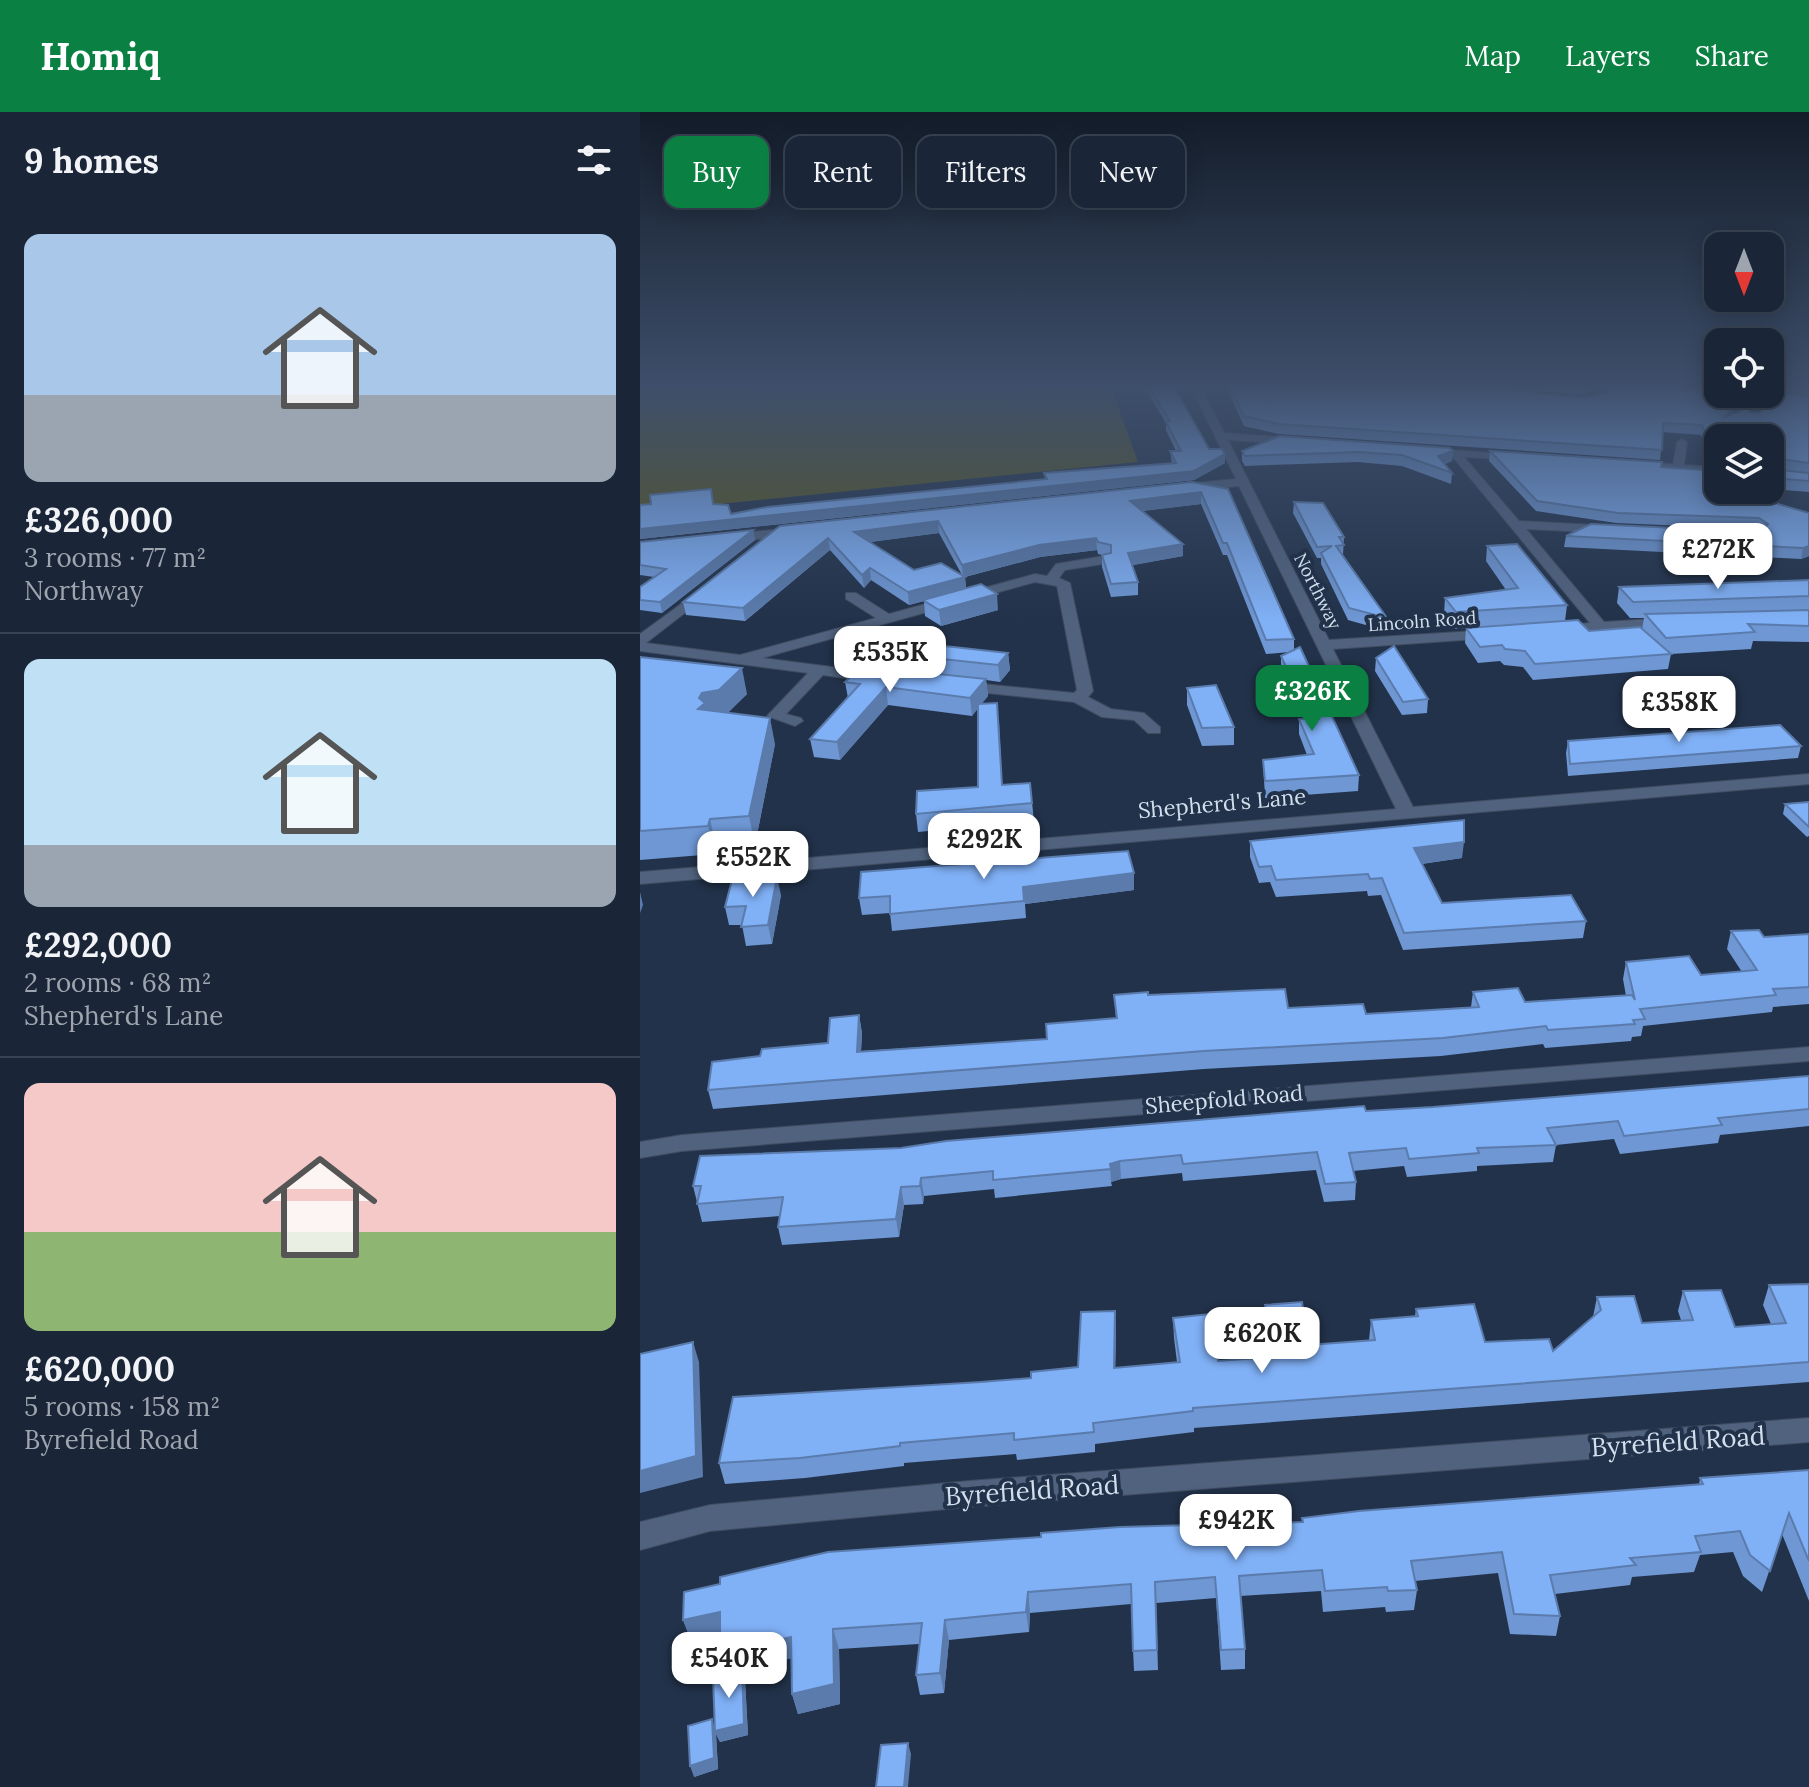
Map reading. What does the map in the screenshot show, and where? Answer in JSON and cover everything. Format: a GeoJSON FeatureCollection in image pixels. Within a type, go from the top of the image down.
{"type":"FeatureCollection","features":[{"type":"Feature","properties":{"kind":"street","name":"Northway"},"geometry":{"type":"LineString","coordinates":[[1235,465],[1406,811]]}},
{"type":"Feature","properties":{"kind":"street"},"geometry":{"type":"LineString","coordinates":[[1465,465],[1600,626]]}},
{"type":"Feature","properties":{"kind":"street"},"geometry":{"type":"LineString","coordinates":[[1642,465],[1704,469]]}},
{"type":"Feature","properties":{"kind":"street"},"geometry":{"type":"LineString","coordinates":[[1167,490],[1243,482]]}},
{"type":"Feature","properties":{"kind":"street"},"geometry":{"type":"LineString","coordinates":[[1514,525],[1632,530]]}},
{"type":"Feature","properties":{"kind":"street"},"geometry":{"type":"LineString","coordinates":[[716,539],[808,531]]}},
{"type":"Feature","properties":{"kind":"street"},"geometry":{"type":"LineString","coordinates":[[752,554],[777,534]]}},
{"type":"Feature","properties":{"kind":"street"},"geometry":{"type":"LineString","coordinates":[[1052,578],[1061,567],[1104,560]]}},
{"type":"Feature","properties":{"kind":"street"},"geometry":{"type":"LineString","coordinates":[[740,660],[1035,578],[1052,578],[1063,583],[1085,691],[1078,698]]}},
{"type":"Feature","properties":{"kind":"street"},"geometry":{"type":"LineString","coordinates":[[640,644],[715,583]]}},
{"type":"Feature","properties":{"kind":"street"},"geometry":{"type":"LineString","coordinates":[[851,596],[886,618]]}},
{"type":"Feature","properties":{"kind":"street"},"geometry":{"type":"LineString","coordinates":[[1539,631],[1682,621]]}},
{"type":"Feature","properties":{"kind":"street","name":"Lincoln Road"},"geometry":{"type":"LineString","coordinates":[[1325,645],[1508,633]]}},
{"type":"Feature","properties":{"kind":"street"},"geometry":{"type":"LineString","coordinates":[[640,644],[897,680]]}},
{"type":"Feature","properties":{"kind":"street"},"geometry":{"type":"LineString","coordinates":[[795,721],[768,717],[819,671]]}},
{"type":"Feature","properties":{"kind":"street"},"geometry":{"type":"LineString","coordinates":[[943,685],[1078,698],[1108,714],[1138,716],[1154,730]]}},
{"type":"Feature","properties":{"kind":"street","name":"Shepherd's Lane"},"geometry":{"type":"LineString","coordinates":[[640,878],[1809,779]]}},
{"type":"Feature","properties":{"kind":"street","name":"Sheepfold Road"},"geometry":{"type":"LineString","coordinates":[[640,1150],[777,1135],[1809,1054]]}},
{"type":"Feature","properties":{"kind":"street","name":"Byrefield Road"},"geometry":{"type":"LineString","coordinates":[[640,1536],[710,1518],[969,1494],[1809,1430]]}},
{"type":"Feature","properties":{"kind":"shaded area"},"geometry":{"type":"Polygon","coordinates":[[[640,465],[1106,465],[640,512],[640,465]]]}},
{"type":"Feature","properties":{"kind":"building"},"geometry":{"type":"Polygon","coordinates":[[[1147,465],[1205,465],[1194,471],[640,529],[640,505],[651,504],[650,495],[711,489],[713,504],[728,505],[731,514],[767,507],[1047,479],[1044,473],[1147,465]]]}},
{"type":"Feature","properties":{"kind":"building"},"geometry":{"type":"Polygon","coordinates":[[[1430,465],[1446,465],[1452,473],[1430,465]]]}},
{"type":"Feature","properties":{"kind":"building"},"geometry":{"type":"Polygon","coordinates":[[[1503,465],[1661,465],[1704,470],[1704,504],[1778,504],[1809,513],[1809,546],[1566,536],[1591,524],[1759,532],[1768,524],[1759,518],[1618,513],[1537,501],[1503,465]]]}},
{"type":"Feature","properties":{"kind":"building"},"geometry":{"type":"Polygon","coordinates":[[[1784,470],[1809,473],[1809,481],[1784,479],[1784,470]]]}},
{"type":"Feature","properties":{"kind":"building"},"geometry":{"type":"Polygon","coordinates":[[[1192,482],[1228,489],[1294,639],[1266,640],[1227,543],[1223,543],[1201,492],[1130,501],[1183,544],[1128,553],[1138,582],[1111,584],[1102,555],[1111,553],[1111,545],[1098,542],[1096,538],[1039,545],[962,565],[938,521],[854,532],[914,570],[941,563],[965,577],[908,592],[870,568],[862,575],[828,538],[743,608],[683,602],[780,526],[1192,482]]]}},
{"type":"Feature","properties":{"kind":"building"},"geometry":{"type":"Polygon","coordinates":[[[1294,502],[1323,503],[1344,537],[1339,537],[1344,545],[1336,546],[1387,618],[1349,608],[1321,553],[1332,546],[1317,547],[1294,502]]]}},
{"type":"Feature","properties":{"kind":"building"},"geometry":{"type":"Polygon","coordinates":[[[753,530],[660,602],[640,600],[640,587],[666,569],[640,565],[640,542],[753,530]]]}},
{"type":"Feature","properties":{"kind":"building"},"geometry":{"type":"Polygon","coordinates":[[[1517,544],[1567,605],[1456,612],[1445,598],[1518,588],[1487,546],[1517,544]]]}},
{"type":"Feature","properties":{"kind":"building"},"geometry":{"type":"Polygon","coordinates":[[[1809,580],[1809,596],[1633,602],[1619,587],[1809,580]]]}},
{"type":"Feature","properties":{"kind":"building"},"geometry":{"type":"Polygon","coordinates":[[[981,584],[997,594],[939,610],[923,600],[981,584]]]}},
{"type":"Feature","properties":{"kind":"building"},"geometry":{"type":"Polygon","coordinates":[[[1809,610],[1809,626],[1748,624],[1755,632],[1666,638],[1645,614],[1809,610]]]}},
{"type":"Feature","properties":{"kind":"building"},"geometry":{"type":"Polygon","coordinates":[[[1578,620],[1589,631],[1640,627],[1671,654],[1535,664],[1525,651],[1505,649],[1502,645],[1480,647],[1466,628],[1578,620]]]}},
{"type":"Feature","properties":{"kind":"building"},"geometry":{"type":"Polygon","coordinates":[[[890,640],[1008,653],[998,665],[877,652],[890,640]]]}},
{"type":"Feature","properties":{"kind":"building"},"geometry":{"type":"Polygon","coordinates":[[[1394,646],[1428,699],[1403,702],[1376,658],[1394,646]]]}},
{"type":"Feature","properties":{"kind":"building"},"geometry":{"type":"Polygon","coordinates":[[[1300,647],[1359,775],[1265,781],[1263,760],[1314,754],[1299,719],[1310,718],[1281,656],[1300,647]]]}},
{"type":"Feature","properties":{"kind":"building"},"geometry":{"type":"Polygon","coordinates":[[[640,657],[742,668],[719,690],[702,693],[699,698],[705,703],[698,709],[770,718],[749,816],[710,819],[708,826],[640,831],[640,657]]]}},
{"type":"Feature","properties":{"kind":"building"},"geometry":{"type":"Polygon","coordinates":[[[862,666],[986,679],[970,698],[886,687],[837,742],[810,739],[860,684],[845,682],[862,666]]]}},
{"type":"Feature","properties":{"kind":"building"},"geometry":{"type":"Polygon","coordinates":[[[1216,685],[1234,727],[1202,728],[1187,688],[1216,685]]]}},
{"type":"Feature","properties":{"kind":"building"},"geometry":{"type":"Polygon","coordinates":[[[997,703],[1002,785],[1030,783],[1032,803],[916,814],[917,791],[978,787],[978,704],[997,703]]]}},
{"type":"Feature","properties":{"kind":"building"},"geometry":{"type":"Polygon","coordinates":[[[1780,725],[1801,746],[1570,764],[1568,741],[1780,725]]]}},
{"type":"Feature","properties":{"kind":"building"},"geometry":{"type":"Polygon","coordinates":[[[1809,802],[1809,827],[1785,804],[1809,802]]]}},
{"type":"Feature","properties":{"kind":"building"},"geometry":{"type":"Polygon","coordinates":[[[1464,820],[1464,842],[1414,848],[1442,903],[1571,895],[1586,921],[1404,933],[1382,878],[1370,879],[1368,874],[1276,880],[1271,866],[1259,867],[1250,841],[1464,820]]]}},
{"type":"Feature","properties":{"kind":"building"},"geometry":{"type":"Polygon","coordinates":[[[1128,851],[1134,873],[1023,887],[1024,901],[890,914],[890,896],[859,898],[861,872],[1128,851]]]}},
{"type":"Feature","properties":{"kind":"building"},"geometry":{"type":"Polygon","coordinates":[[[777,877],[768,925],[741,927],[746,906],[725,907],[732,880],[777,877]]]}},
{"type":"Feature","properties":{"kind":"building"},"geometry":{"type":"Polygon","coordinates":[[[1759,930],[1764,937],[1809,934],[1809,987],[1773,989],[1776,995],[1640,1009],[1645,1019],[1633,1020],[1635,1024],[1548,1030],[1546,1026],[1443,1038],[1204,1051],[708,1090],[712,1062],[760,1056],[762,1049],[828,1043],[830,1018],[859,1015],[857,1052],[1047,1039],[1046,1024],[1117,1018],[1114,995],[1148,992],[1148,995],[1285,989],[1288,1008],[1363,1004],[1366,1014],[1479,1007],[1473,992],[1518,988],[1525,1002],[1632,995],[1635,1000],[1626,962],[1689,956],[1701,975],[1757,970],[1731,931],[1759,930]]]}},
{"type":"Feature","properties":{"kind":"building"},"geometry":{"type":"Polygon","coordinates":[[[1809,1076],[1809,1109],[1718,1118],[1722,1125],[1624,1136],[1618,1121],[1547,1128],[1556,1145],[1477,1148],[1479,1153],[1409,1159],[1406,1148],[1349,1153],[1356,1182],[1325,1184],[1317,1152],[1183,1164],[1181,1155],[1120,1161],[1110,1164],[1111,1169],[993,1180],[993,1171],[921,1178],[920,1186],[901,1187],[896,1219],[778,1227],[783,1197],[697,1204],[701,1186],[693,1186],[700,1156],[901,1148],[946,1141],[1364,1106],[1366,1111],[1433,1107],[1809,1076]]]}},
{"type":"Feature","properties":{"kind":"building"},"geometry":{"type":"Polygon","coordinates":[[[1809,1284],[1809,1362],[1193,1408],[1193,1411],[1093,1423],[1094,1432],[1014,1440],[1014,1433],[900,1443],[900,1446],[800,1458],[719,1463],[733,1397],[1031,1378],[1031,1372],[1078,1367],[1081,1312],[1115,1311],[1114,1368],[1180,1362],[1173,1318],[1210,1314],[1218,1361],[1273,1357],[1265,1305],[1302,1302],[1309,1345],[1375,1340],[1371,1320],[1418,1316],[1416,1309],[1474,1304],[1485,1342],[1549,1339],[1553,1351],[1601,1310],[1597,1297],[1634,1296],[1642,1323],[1693,1320],[1683,1291],[1721,1290],[1735,1327],[1786,1323],[1769,1285],[1809,1284]]]}},
{"type":"Feature","properties":{"kind":"building"},"geometry":{"type":"Polygon","coordinates":[[[693,1342],[696,1456],[640,1471],[640,1354],[693,1342]]]}},
{"type":"Feature","properties":{"kind":"building"},"geometry":{"type":"Polygon","coordinates":[[[1809,1470],[1809,1561],[1789,1513],[1770,1571],[1750,1555],[1740,1531],[1695,1536],[1701,1552],[1630,1558],[1636,1565],[1550,1575],[1560,1616],[1514,1614],[1502,1552],[1411,1561],[1417,1590],[1388,1591],[1387,1587],[1325,1591],[1322,1570],[1239,1576],[1245,1649],[1221,1650],[1215,1577],[1155,1582],[1157,1650],[1133,1651],[1131,1584],[1028,1592],[1026,1612],[945,1620],[940,1673],[916,1675],[922,1623],[833,1629],[834,1684],[792,1694],[791,1637],[720,1653],[720,1612],[683,1620],[684,1592],[720,1584],[720,1577],[828,1552],[1041,1537],[1041,1533],[1120,1527],[1303,1522],[1302,1518],[1359,1511],[1703,1484],[1700,1478],[1809,1470]]]}},
{"type":"Feature","properties":{"kind":"building"},"geometry":{"type":"Polygon","coordinates":[[[742,1669],[744,1724],[715,1731],[713,1677],[742,1669]]]}},
{"type":"Feature","properties":{"kind":"building"},"geometry":{"type":"Polygon","coordinates":[[[712,1719],[714,1758],[690,1766],[688,1726],[712,1719]]]}},
{"type":"Feature","properties":{"kind":"building"},"geometry":{"type":"Polygon","coordinates":[[[908,1743],[904,1787],[876,1787],[881,1745],[908,1743]]]}}]}
